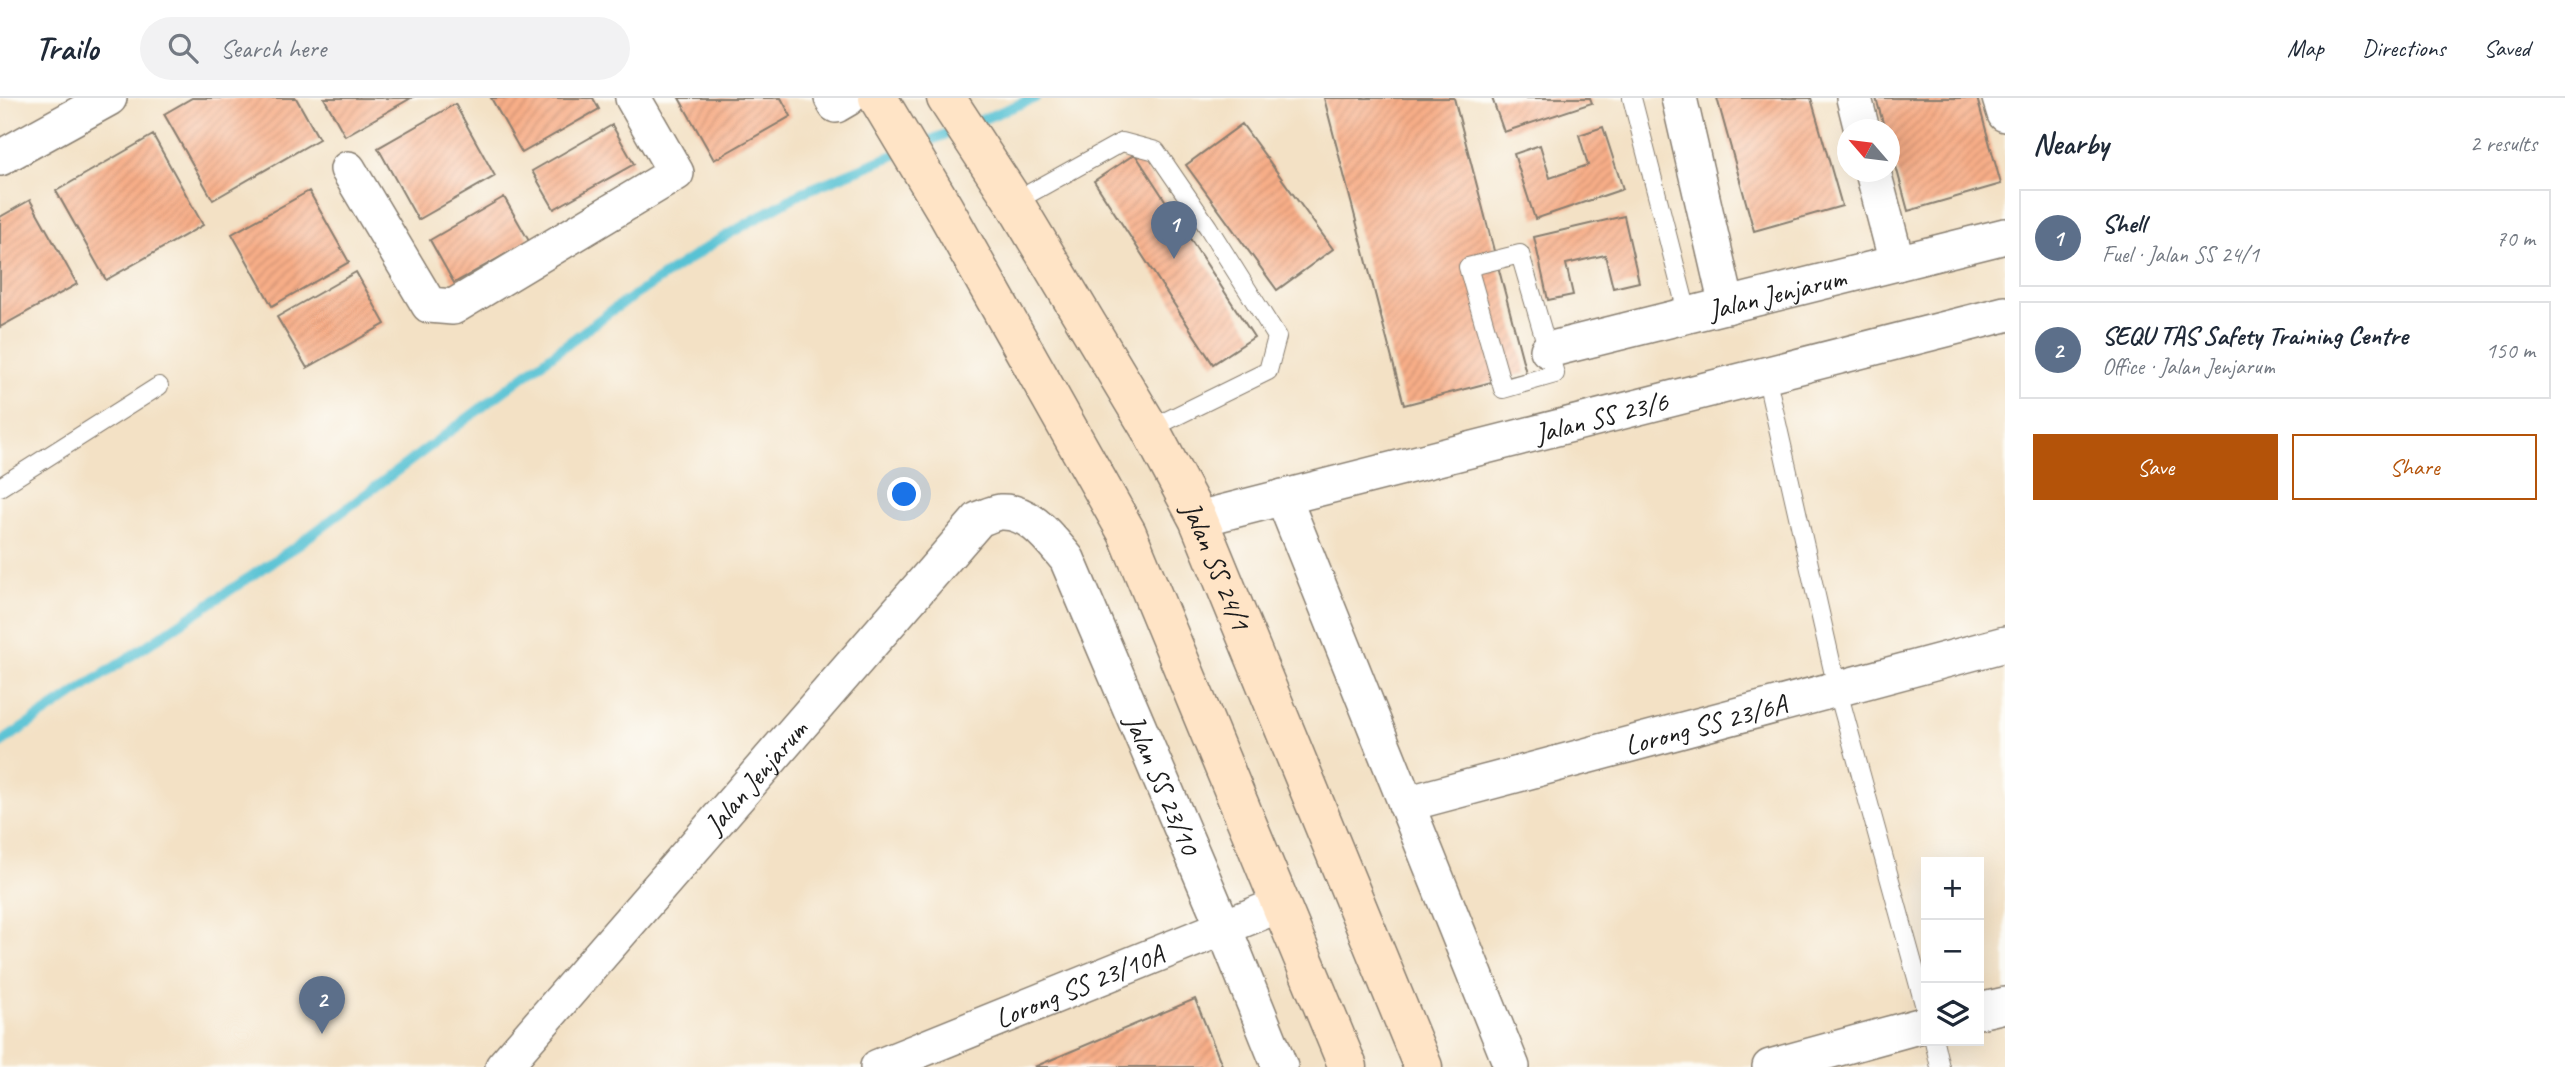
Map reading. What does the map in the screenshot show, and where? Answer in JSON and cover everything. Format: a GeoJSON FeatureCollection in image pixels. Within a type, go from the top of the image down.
{"type":"FeatureCollection","features":[{"type":"Feature","properties":{"kind":"main road"},"geometry":{"type":"LineString","coordinates":[[878,98],[944,208],[1127,533],[1348,1067]]}},
{"type":"Feature","properties":{"kind":"main road","name":"Jalan SS 24/1"},"geometry":{"type":"LineString","coordinates":[[946,98],[1008,193],[1150,429],[1198,519],[1423,1067]]}},
{"type":"Feature","properties":{"kind":"street"},"geometry":{"type":"LineString","coordinates":[[0,158],[109,98]]}},
{"type":"Feature","properties":{"kind":"street"},"geometry":{"type":"LineString","coordinates":[[348,169],[429,304],[453,307],[676,173],[633,98]]}},
{"type":"Feature","properties":{"kind":"street"},"geometry":{"type":"LineString","coordinates":[[832,98],[836,105],[848,98]]}},
{"type":"Feature","properties":{"kind":"street"},"geometry":{"type":"LineString","coordinates":[[1679,98],[1727,306]]}},
{"type":"Feature","properties":{"kind":"street"},"geometry":{"type":"LineString","coordinates":[[1854,98],[1859,119]]}},
{"type":"Feature","properties":{"kind":"street"},"geometry":{"type":"LineString","coordinates":[[2000,98],[2005,114]]}},
{"type":"Feature","properties":{"kind":"street"},"geometry":{"type":"LineString","coordinates":[[1876,182],[1897,263]]}},
{"type":"Feature","properties":{"kind":"street","name":"Jalan Jenjarum"},"geometry":{"type":"LineString","coordinates":[[1548,350],[2005,236]]}},
{"type":"Feature","properties":{"kind":"street","name":"Jalan SS 23/6"},"geometry":{"type":"LineString","coordinates":[[1198,519],[2005,314]]}},
{"type":"Feature","properties":{"kind":"street"},"geometry":{"type":"LineString","coordinates":[[1283,497],[1512,1067]]}},
{"type":"Feature","properties":{"kind":"street","name":"Jalan Jenjarum"},"geometry":{"type":"LineString","coordinates":[[503,1067],[979,519],[1000,512],[1022,515]]}},
{"type":"Feature","properties":{"kind":"street","name":"Jalan SS 23/10"},"geometry":{"type":"LineString","coordinates":[[1022,515],[1046,534],[1067,559],[1224,928],[1280,1067]]}},
{"type":"Feature","properties":{"kind":"street","name":"Lorong SS 23/6A"},"geometry":{"type":"LineString","coordinates":[[1406,804],[2005,645]]}},
{"type":"Feature","properties":{"kind":"street","name":"Lorong SS 23/10A"},"geometry":{"type":"LineString","coordinates":[[878,1067],[1279,905]]}},
{"type":"Feature","properties":{"kind":"street"},"geometry":{"type":"LineString","coordinates":[[1984,1010],[2005,1005]]}},
{"type":"Feature","properties":{"kind":"street"},"geometry":{"type":"LineString","coordinates":[[1770,1067],[1921,1025]]}},
{"type":"Feature","properties":{"kind":"lane"},"geometry":{"type":"LineString","coordinates":[[1632,98],[1688,316]]}},
{"type":"Feature","properties":{"kind":"lane"},"geometry":{"type":"LineString","coordinates":[[1008,193],[1122,142],[1156,151],[1277,337],[1268,371],[1150,429]]}},
{"type":"Feature","properties":{"kind":"lane"},"geometry":{"type":"LineString","coordinates":[[1520,254],[1548,350],[1555,374],[1503,389],[1468,267],[1520,254]]}},
{"type":"Feature","properties":{"kind":"lane"},"geometry":{"type":"LineString","coordinates":[[1766,375],[1837,688],[1921,992]]}},
{"type":"Feature","properties":{"kind":"lane"},"geometry":{"type":"LineString","coordinates":[[0,487],[159,386]]}},
{"type":"Feature","properties":{"kind":"lane"},"geometry":{"type":"LineString","coordinates":[[1935,1046],[1941,1067]]}},
{"type":"Feature","properties":{"kind":"building"},"geometry":{"type":"Polygon","coordinates":[[[192,98],[296,98],[319,139],[213,200],[164,114],[192,98]]]}},
{"type":"Feature","properties":{"kind":"building"},"geometry":{"type":"Polygon","coordinates":[[[324,98],[411,98],[345,136],[324,98]]]}},
{"type":"Feature","properties":{"kind":"building"},"geometry":{"type":"Polygon","coordinates":[[[491,98],[593,98],[599,109],[522,153],[491,98]]]}},
{"type":"Feature","properties":{"kind":"building"},"geometry":{"type":"Polygon","coordinates":[[[679,98],[781,98],[791,116],[714,160],[679,98]]]}},
{"type":"Feature","properties":{"kind":"building"},"geometry":{"type":"Polygon","coordinates":[[[1324,98],[1454,98],[1526,373],[1404,405],[1324,98]]]}},
{"type":"Feature","properties":{"kind":"building"},"geometry":{"type":"Polygon","coordinates":[[[1492,98],[1590,98],[1592,103],[1504,132],[1492,98]]]}},
{"type":"Feature","properties":{"kind":"building"},"geometry":{"type":"Polygon","coordinates":[[[1717,98],[1811,98],[1842,206],[1754,231],[1717,98]]]}},
{"type":"Feature","properties":{"kind":"building"},"geometry":{"type":"Polygon","coordinates":[[[1876,98],[1977,98],[2001,184],[1908,211],[1900,181],[1900,119],[1882,119],[1876,98]]]}},
{"type":"Feature","properties":{"kind":"building"},"geometry":{"type":"Polygon","coordinates":[[[455,104],[495,176],[418,220],[378,148],[455,104]]]}},
{"type":"Feature","properties":{"kind":"building"},"geometry":{"type":"Polygon","coordinates":[[[1242,124],[1333,249],[1277,290],[1186,165],[1242,124]]]}},
{"type":"Feature","properties":{"kind":"building"},"geometry":{"type":"Polygon","coordinates":[[[612,125],[634,164],[554,209],[532,171],[612,125]]]}},
{"type":"Feature","properties":{"kind":"building"},"geometry":{"type":"Polygon","coordinates":[[[1603,127],[1623,189],[1535,219],[1514,154],[1540,145],[1550,178],[1588,165],[1579,135],[1603,127]]]}},
{"type":"Feature","properties":{"kind":"building"},"geometry":{"type":"Polygon","coordinates":[[[153,135],[203,225],[106,280],[56,191],[153,135]]]}},
{"type":"Feature","properties":{"kind":"building"},"geometry":{"type":"Polygon","coordinates":[[[1135,154],[1254,337],[1213,364],[1094,181],[1135,154]]]}},
{"type":"Feature","properties":{"kind":"building"},"geometry":{"type":"Polygon","coordinates":[[[309,191],[349,262],[272,306],[232,234],[309,191]]]}},
{"type":"Feature","properties":{"kind":"building"},"geometry":{"type":"Polygon","coordinates":[[[504,197],[529,241],[454,283],[430,240],[504,197]]]}},
{"type":"Feature","properties":{"kind":"building"},"geometry":{"type":"Polygon","coordinates":[[[30,200],[77,284],[0,327],[0,217],[30,200]]]}},
{"type":"Feature","properties":{"kind":"building"},"geometry":{"type":"Polygon","coordinates":[[[1624,216],[1639,282],[1613,288],[1605,255],[1566,264],[1573,295],[1548,300],[1534,237],[1624,216]]]}},
{"type":"Feature","properties":{"kind":"building"},"geometry":{"type":"Polygon","coordinates":[[[356,272],[385,324],[307,368],[277,317],[356,272]]]}},
{"type":"Feature","properties":{"kind":"building"},"geometry":{"type":"Polygon","coordinates":[[[1195,999],[1222,1065],[1034,1067],[1195,999]]]}},
{"type":"Feature","properties":{"kind":"waterway"},"geometry":{"type":"LineString","coordinates":[[0,743],[295,547],[611,311],[715,242],[803,192],[1035,98]]}},
{"type":"Feature","properties":{"kind":"place","name":"Shell"},"geometry":{"type":"Point","coordinates":[1174,259]}},
{"type":"Feature","properties":{"kind":"place","name":"SEQU TAS Safety Training Centre"},"geometry":{"type":"Point","coordinates":[322,1034]}}]}
